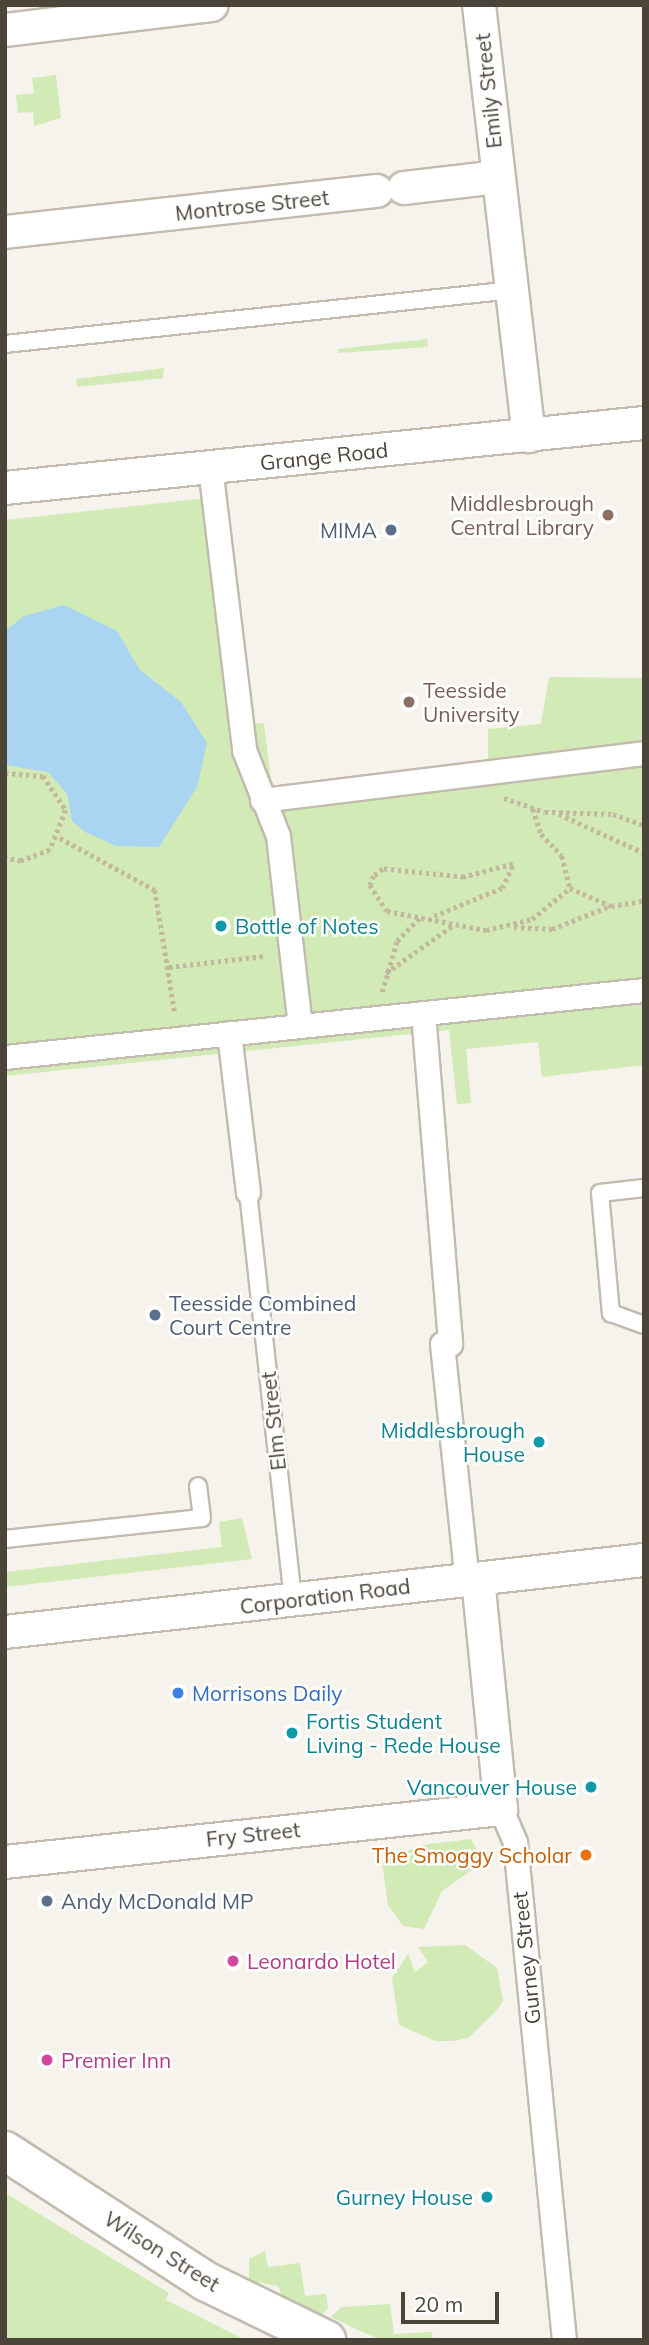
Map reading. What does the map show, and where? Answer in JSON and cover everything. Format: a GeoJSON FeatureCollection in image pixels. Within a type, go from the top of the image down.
{"type":"FeatureCollection","features":[{"type":"Feature","properties":{"kind":"street"},"geometry":{"type":"LineString","coordinates":[[5,30],[211,5]]}},
{"type":"Feature","properties":{"kind":"street","name":"Emily Street"},"geometry":{"type":"LineString","coordinates":[[479,5],[529,436]]}},
{"type":"Feature","properties":{"kind":"street","name":"Montrose Street"},"geometry":{"type":"LineString","coordinates":[[5,232],[498,177]]}},
{"type":"Feature","properties":{"kind":"street","name":"Grange Road"},"geometry":{"type":"LineString","coordinates":[[5,488],[644,423]]}},
{"type":"Feature","properties":{"kind":"street"},"geometry":{"type":"LineString","coordinates":[[210,467],[244,750],[278,836],[300,1025]]}},
{"type":"Feature","properties":{"kind":"street"},"geometry":{"type":"LineString","coordinates":[[262,800],[644,753]]}},
{"type":"Feature","properties":{"kind":"street"},"geometry":{"type":"LineString","coordinates":[[5,1057],[644,990]]}},
{"type":"Feature","properties":{"kind":"street"},"geometry":{"type":"LineString","coordinates":[[423,1013],[450,1344],[442,1344],[473,1579]]}},
{"type":"Feature","properties":{"kind":"street","name":"Elm Street"},"geometry":{"type":"LineString","coordinates":[[229,1033],[248,1192]]}},
{"type":"Feature","properties":{"kind":"street","name":"Corporation Road"},"geometry":{"type":"LineString","coordinates":[[5,1632],[644,1560]]}},
{"type":"Feature","properties":{"kind":"street","name":"Gurney Street"},"geometry":{"type":"LineString","coordinates":[[473,1579],[501,1809],[515,1842],[564,2340]]}},
{"type":"Feature","properties":{"kind":"street","name":"Fry Street"},"geometry":{"type":"LineString","coordinates":[[5,1862],[501,1809]]}},
{"type":"Feature","properties":{"kind":"street","name":"Wilson Street"},"geometry":{"type":"LineString","coordinates":[[5,2151],[205,2281],[326,2340]]}},
{"type":"Feature","properties":{"kind":"lane"},"geometry":{"type":"LineString","coordinates":[[5,344],[513,290]]}},
{"type":"Feature","properties":{"kind":"lane"},"geometry":{"type":"LineString","coordinates":[[644,1188],[600,1193],[617,1298],[611,1313],[644,1325]]}},
{"type":"Feature","properties":{"kind":"lane","name":"Elm Street"},"geometry":{"type":"LineString","coordinates":[[248,1192],[293,1600]]}},
{"type":"Feature","properties":{"kind":"lane"},"geometry":{"type":"LineString","coordinates":[[5,1539],[202,1518],[198,1486]]}},
{"type":"Feature","properties":{"kind":"path"},"geometry":{"type":"LineString","coordinates":[[5,773],[30,771],[54,785],[66,810],[60,838],[36,858],[5,858]]}},
{"type":"Feature","properties":{"kind":"path"},"geometry":{"type":"LineString","coordinates":[[460,775],[533,809],[613,814],[644,825]]}},
{"type":"Feature","properties":{"kind":"path"},"geometry":{"type":"LineString","coordinates":[[533,809],[541,834],[562,856],[570,888]]}},
{"type":"Feature","properties":{"kind":"path"},"geometry":{"type":"LineString","coordinates":[[554,812],[644,853]]}},
{"type":"Feature","properties":{"kind":"path"},"geometry":{"type":"LineString","coordinates":[[60,838],[155,890],[178,1039]]}},
{"type":"Feature","properties":{"kind":"path"},"geometry":{"type":"LineString","coordinates":[[434,916],[495,892],[513,864],[464,877],[383,869],[374,876],[374,897],[387,911],[434,916],[453,926],[552,929],[611,906],[644,901]]}},
{"type":"Feature","properties":{"kind":"path"},"geometry":{"type":"LineString","coordinates":[[570,888],[611,906]]}},
{"type":"Feature","properties":{"kind":"path"},"geometry":{"type":"LineString","coordinates":[[514,927],[570,888]]}},
{"type":"Feature","properties":{"kind":"path"},"geometry":{"type":"LineString","coordinates":[[380,1017],[384,975],[397,941],[422,915]]}},
{"type":"Feature","properties":{"kind":"path"},"geometry":{"type":"LineString","coordinates":[[384,975],[453,926]]}},
{"type":"Feature","properties":{"kind":"path"},"geometry":{"type":"LineString","coordinates":[[169,967],[293,953]]}},
{"type":"Feature","properties":{"kind":"green space"},"geometry":{"type":"Polygon","coordinates":[[[56,75],[61,118],[34,126],[33,112],[18,113],[16,95],[34,93],[32,78],[56,75]]]}},
{"type":"Feature","properties":{"kind":"green space"},"geometry":{"type":"Polygon","coordinates":[[[427,339],[428,347],[338,353],[338,349],[427,339]]]}},
{"type":"Feature","properties":{"kind":"green space"},"geometry":{"type":"Polygon","coordinates":[[[164,368],[163,378],[77,387],[76,379],[164,368]]]}},
{"type":"Feature","properties":{"kind":"green space"},"geometry":{"type":"Polygon","coordinates":[[[226,496],[247,724],[264,723],[272,788],[488,760],[488,729],[541,724],[549,677],[644,678],[644,1065],[542,1077],[538,1042],[466,1049],[471,1103],[457,1104],[449,1030],[5,1076],[5,520],[226,496]]]}},
{"type":"Feature","properties":{"kind":"green space"},"geometry":{"type":"Polygon","coordinates":[[[242,1518],[252,1559],[5,1587],[5,1572],[222,1547],[219,1522],[242,1518]]]}},
{"type":"Feature","properties":{"kind":"green space"},"geometry":{"type":"Polygon","coordinates":[[[471,1839],[483,1862],[442,1891],[424,1929],[403,1926],[388,1905],[382,1862],[422,1845],[471,1839]]]}},
{"type":"Feature","properties":{"kind":"green space"},"geometry":{"type":"Polygon","coordinates":[[[465,1945],[497,1968],[503,2001],[494,2013],[468,2038],[452,2041],[435,2041],[399,2025],[392,1978],[408,1954],[415,1972],[428,1962],[418,1947],[465,1945]]]}},
{"type":"Feature","properties":{"kind":"green space"},"geometry":{"type":"Polygon","coordinates":[[[5,2193],[169,2293],[166,2300],[245,2340],[5,2340],[5,2193]]]}},
{"type":"Feature","properties":{"kind":"green space"},"geometry":{"type":"Polygon","coordinates":[[[265,2251],[268,2267],[300,2263],[305,2296],[326,2294],[328,2308],[321,2316],[283,2298],[278,2286],[249,2281],[249,2259],[265,2251]]]}},
{"type":"Feature","properties":{"kind":"green space"},"geometry":{"type":"Polygon","coordinates":[[[390,2304],[394,2334],[432,2332],[433,2340],[380,2340],[331,2317],[341,2307],[390,2304]]]}},
{"type":"Feature","properties":{"kind":"water"},"geometry":{"type":"Polygon","coordinates":[[[64,605],[117,631],[140,670],[181,702],[207,743],[197,787],[159,847],[116,846],[85,832],[72,821],[67,794],[48,772],[5,765],[5,631],[24,616],[64,605]]]}},
{"type":"Feature","properties":{"kind":"place","name":"Middlesbrough Central Library"},"geometry":{"type":"Point","coordinates":[608,515]}},
{"type":"Feature","properties":{"kind":"place","name":"MIMA"},"geometry":{"type":"Point","coordinates":[391,530]}},
{"type":"Feature","properties":{"kind":"place","name":"Teesside University"},"geometry":{"type":"Point","coordinates":[409,702]}},
{"type":"Feature","properties":{"kind":"place","name":"Bottle of Notes"},"geometry":{"type":"Point","coordinates":[221,926]}},
{"type":"Feature","properties":{"kind":"place","name":"Teesside Combined Court Centre"},"geometry":{"type":"Point","coordinates":[155,1315]}},
{"type":"Feature","properties":{"kind":"place","name":"Middlesbrough House"},"geometry":{"type":"Point","coordinates":[539,1442]}},
{"type":"Feature","properties":{"kind":"place","name":"Morrisons Daily"},"geometry":{"type":"Point","coordinates":[178,1693]}},
{"type":"Feature","properties":{"kind":"place","name":"Fortis Student Living - Rede House"},"geometry":{"type":"Point","coordinates":[292,1733]}},
{"type":"Feature","properties":{"kind":"place","name":"Vancouver House"},"geometry":{"type":"Point","coordinates":[591,1787]}},
{"type":"Feature","properties":{"kind":"place","name":"The Smoggy Scholar"},"geometry":{"type":"Point","coordinates":[586,1855]}},
{"type":"Feature","properties":{"kind":"place","name":"Andy McDonald MP"},"geometry":{"type":"Point","coordinates":[47,1901]}},
{"type":"Feature","properties":{"kind":"place","name":"Leonardo Hotel"},"geometry":{"type":"Point","coordinates":[233,1961]}},
{"type":"Feature","properties":{"kind":"place","name":"Premier Inn"},"geometry":{"type":"Point","coordinates":[47,2060]}},
{"type":"Feature","properties":{"kind":"place","name":"Gurney House"},"geometry":{"type":"Point","coordinates":[487,2197]}}]}
